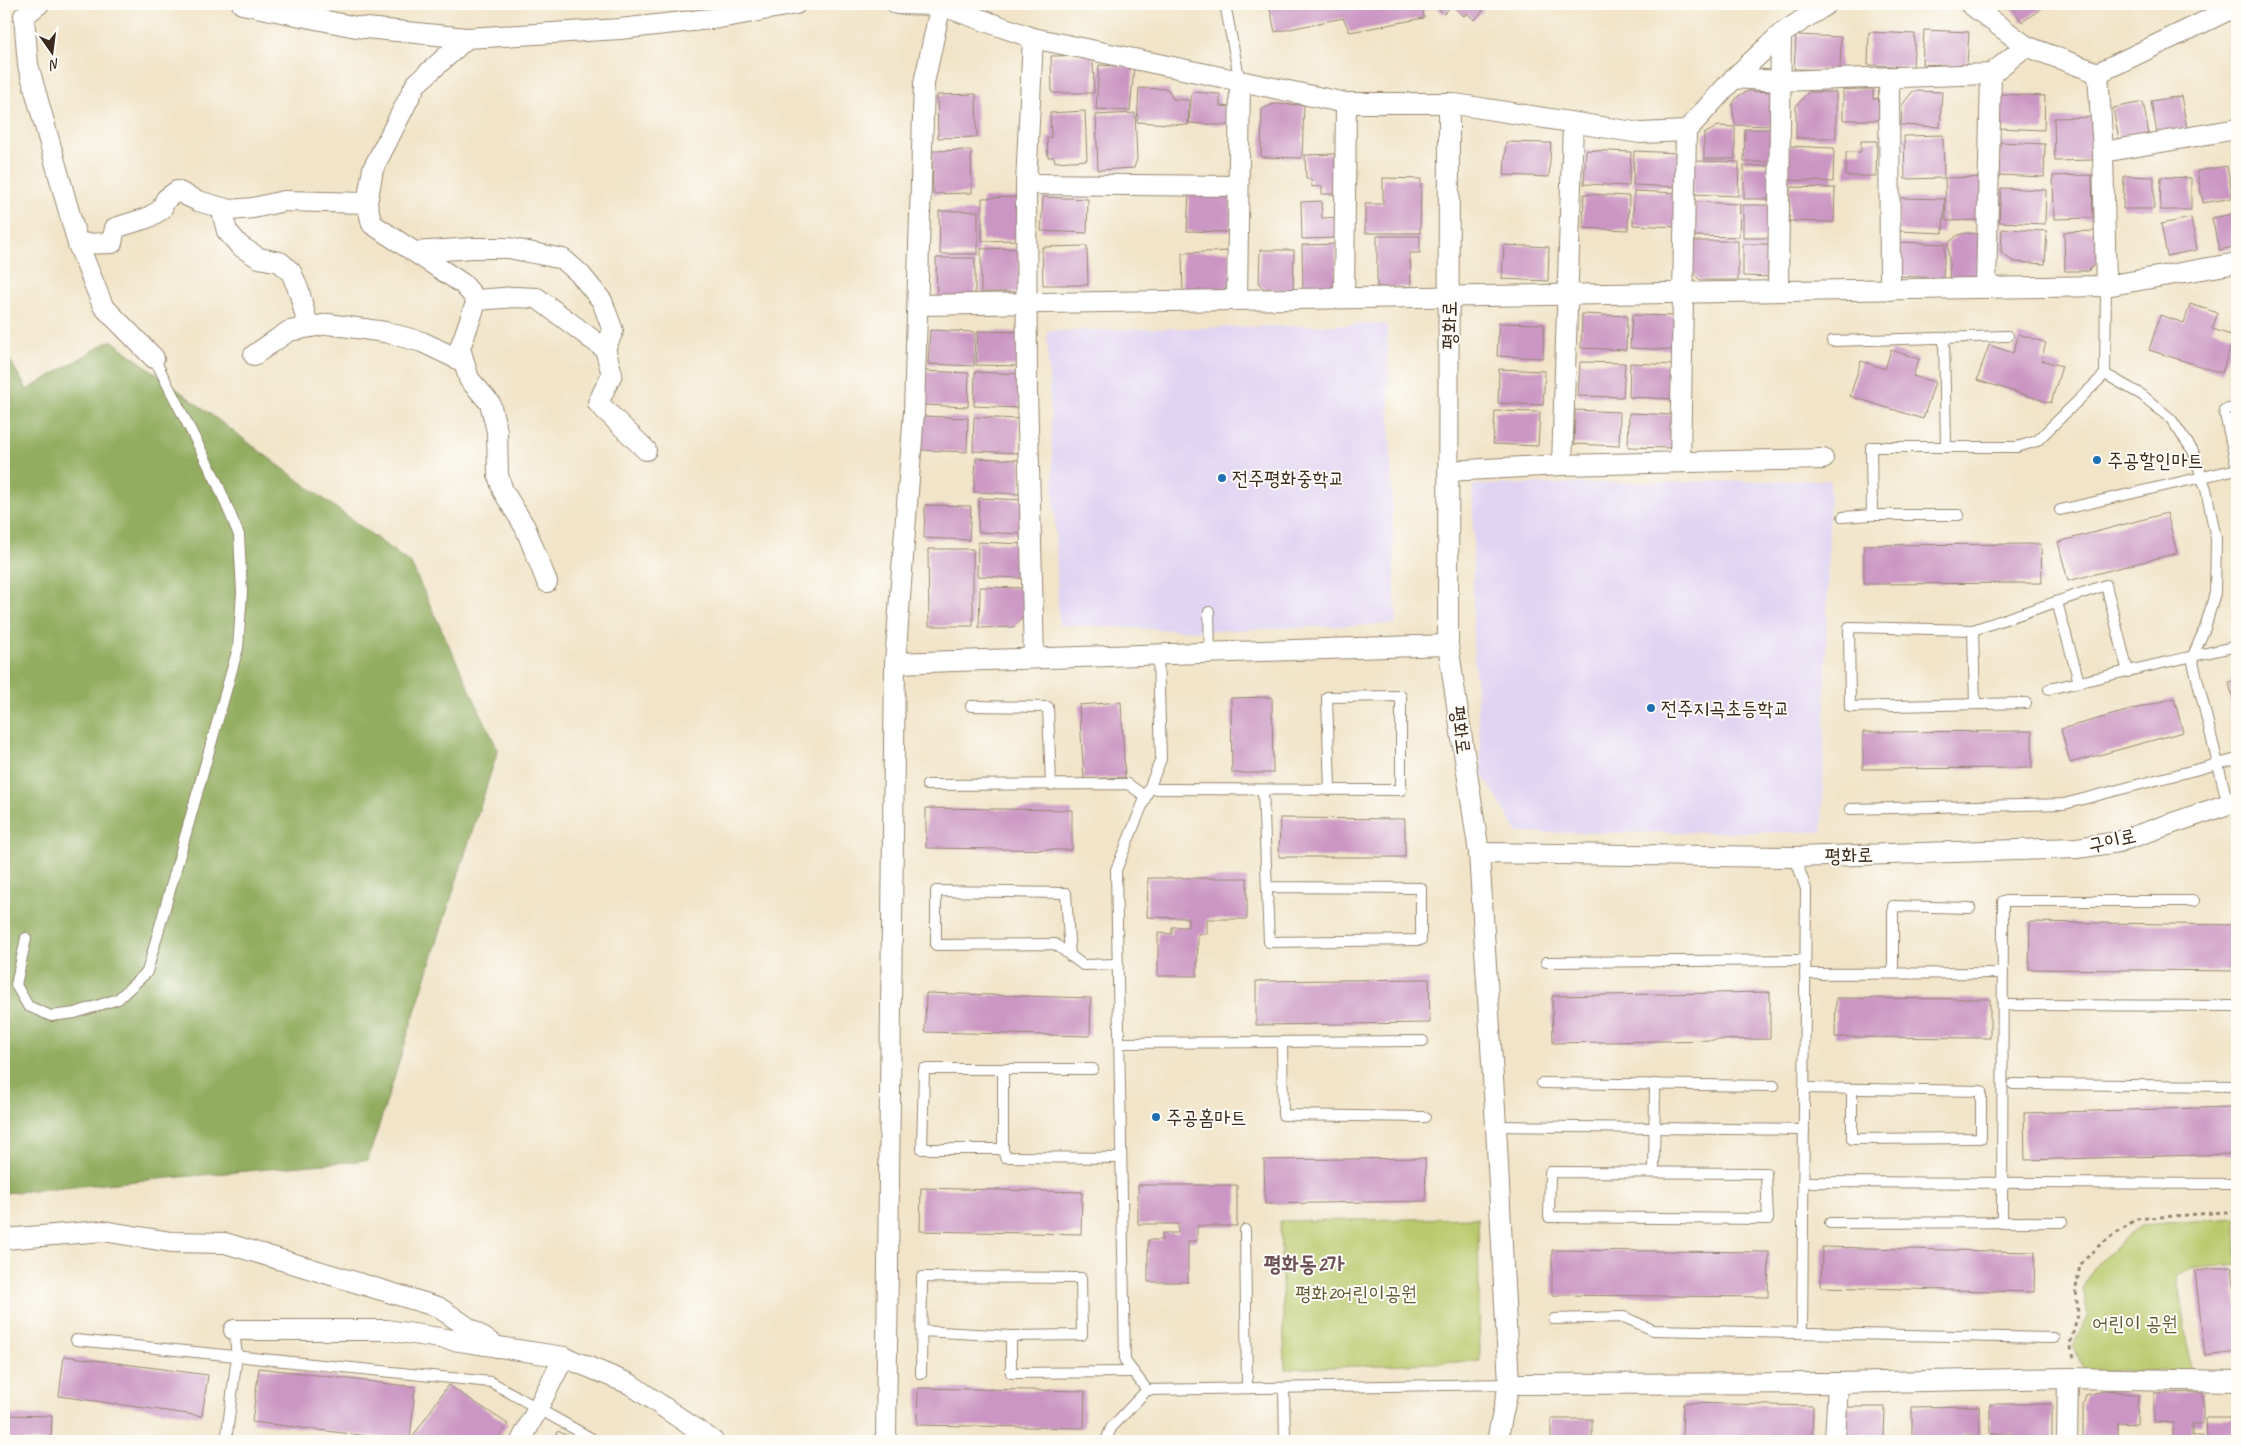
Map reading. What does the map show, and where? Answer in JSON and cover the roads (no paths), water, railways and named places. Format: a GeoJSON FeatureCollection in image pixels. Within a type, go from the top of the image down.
{"type":"FeatureCollection","features":[{"type":"Feature","properties":{"kind":"street"},"geometry":{"type":"LineString","coordinates":[[39,4],[24,16],[28,65],[78,244],[103,306],[154,358]]}},
{"type":"Feature","properties":{"kind":"street"},"geometry":{"type":"LineString","coordinates":[[242,4],[356,27],[467,38],[620,29],[719,18],[796,4]]}},
{"type":"Feature","properties":{"kind":"street"},"geometry":{"type":"LineString","coordinates":[[897,4],[941,4],[1033,38],[1346,103],[1449,103],[1640,133],[1686,131]]}},
{"type":"Feature","properties":{"kind":"street"},"geometry":{"type":"LineString","coordinates":[[883,1441],[886,1438],[895,663],[914,412],[924,83],[941,4]]}},
{"type":"Feature","properties":{"kind":"street"},"geometry":{"type":"LineString","coordinates":[[1680,462],[1686,131],[1734,78],[1781,34],[1827,4]]}},
{"type":"Feature","properties":{"kind":"street"},"geometry":{"type":"LineString","coordinates":[[1970,4],[2026,46],[2098,73],[2237,6]]}},
{"type":"Feature","properties":{"kind":"street"},"geometry":{"type":"LineString","coordinates":[[1778,291],[1781,34]]}},
{"type":"Feature","properties":{"kind":"street"},"geometry":{"type":"LineString","coordinates":[[467,38],[416,84],[374,169],[367,202],[372,224],[463,284],[477,300]]}},
{"type":"Feature","properties":{"kind":"street"},"geometry":{"type":"LineString","coordinates":[[1033,38],[1026,184],[1026,303],[1034,658]]}},
{"type":"Feature","properties":{"kind":"street"},"geometry":{"type":"LineString","coordinates":[[1734,78],[1779,81],[1991,74],[2026,46]]}},
{"type":"Feature","properties":{"kind":"street"},"geometry":{"type":"LineString","coordinates":[[2098,73],[2103,152],[2106,286]]}},
{"type":"Feature","properties":{"kind":"street"},"geometry":{"type":"LineString","coordinates":[[1986,288],[1991,74]]}},
{"type":"Feature","properties":{"kind":"street"},"geometry":{"type":"LineString","coordinates":[[1888,78],[1890,290]]}},
{"type":"Feature","properties":{"kind":"street"},"geometry":{"type":"LineString","coordinates":[[1237,300],[1237,186],[1240,82]]}},
{"type":"Feature","properties":{"kind":"street"},"geometry":{"type":"LineString","coordinates":[[1344,298],[1346,103]]}},
{"type":"Feature","properties":{"kind":"street","name":"평화로"},"geometry":{"type":"LineString","coordinates":[[1449,103],[1448,645],[1479,853],[1796,856],[1982,850]]}},
{"type":"Feature","properties":{"kind":"street"},"geometry":{"type":"LineString","coordinates":[[1562,465],[1573,123]]}},
{"type":"Feature","properties":{"kind":"street"},"geometry":{"type":"LineString","coordinates":[[2103,152],[2237,129]]}},
{"type":"Feature","properties":{"kind":"street"},"geometry":{"type":"LineString","coordinates":[[1026,184],[1237,186]]}},
{"type":"Feature","properties":{"kind":"street"},"geometry":{"type":"LineString","coordinates":[[78,244],[112,243],[115,228],[147,218],[161,210],[166,199],[177,191],[198,201],[230,210],[253,208],[284,201],[367,202]]}},
{"type":"Feature","properties":{"kind":"street"},"geometry":{"type":"LineString","coordinates":[[221,208],[227,231],[240,246],[259,258],[280,262],[291,272],[299,291],[308,326]]}},
{"type":"Feature","properties":{"kind":"street"},"geometry":{"type":"LineString","coordinates":[[415,252],[473,248],[509,248],[563,259],[580,274],[602,301],[613,330],[605,348]]}},
{"type":"Feature","properties":{"kind":"street"},"geometry":{"type":"LineString","coordinates":[[918,305],[2106,286],[2237,263]]}},
{"type":"Feature","properties":{"kind":"street"},"geometry":{"type":"LineString","coordinates":[[477,300],[515,296],[537,298],[605,348],[612,374],[598,403],[646,450]]}},
{"type":"Feature","properties":{"kind":"street"},"geometry":{"type":"LineString","coordinates":[[477,300],[460,348],[469,379],[490,403],[497,431],[498,475],[503,491],[526,527],[547,582]]}},
{"type":"Feature","properties":{"kind":"street"},"geometry":{"type":"LineString","coordinates":[[254,355],[288,331],[308,326],[341,325],[385,332],[422,342],[464,362]]}},
{"type":"Feature","properties":{"kind":"street"},"geometry":{"type":"LineString","coordinates":[[1448,471],[1562,465],[1823,459]]}},
{"type":"Feature","properties":{"kind":"street"},"geometry":{"type":"LineString","coordinates":[[895,663],[1448,645]]}},
{"type":"Feature","properties":{"kind":"street","name":"구이로"},"geometry":{"type":"LineString","coordinates":[[1982,850],[2077,848],[2118,842],[2232,803]]}},
{"type":"Feature","properties":{"kind":"street"},"geometry":{"type":"LineString","coordinates":[[1479,853],[1496,1126],[1509,1384],[1497,1441]]}},
{"type":"Feature","properties":{"kind":"street"},"geometry":{"type":"LineString","coordinates":[[4,1239],[103,1231],[171,1242],[225,1243],[438,1307],[497,1347]]}},
{"type":"Feature","properties":{"kind":"street"},"geometry":{"type":"LineString","coordinates":[[234,1330],[387,1330],[564,1357],[630,1384],[713,1441]]}},
{"type":"Feature","properties":{"kind":"street"},"geometry":{"type":"LineString","coordinates":[[521,1441],[564,1357]]}},
{"type":"Feature","properties":{"kind":"street"},"geometry":{"type":"LineString","coordinates":[[1509,1384],[1838,1383],[2068,1378],[2237,1382]]}},
{"type":"Feature","properties":{"kind":"street"},"geometry":{"type":"LineString","coordinates":[[2067,1441],[2068,1378]]}},
{"type":"Feature","properties":{"kind":"street"},"geometry":{"type":"LineString","coordinates":[[1835,1441],[1838,1383]]}},
{"type":"Feature","properties":{"kind":"lane"},"geometry":{"type":"LineString","coordinates":[[1225,4],[1240,82]]}},
{"type":"Feature","properties":{"kind":"lane"},"geometry":{"type":"LineString","coordinates":[[1872,515],[1871,447],[2017,447],[2037,441],[2105,374],[2106,286]]}},
{"type":"Feature","properties":{"kind":"lane"},"geometry":{"type":"LineString","coordinates":[[1832,341],[2008,336]]}},
{"type":"Feature","properties":{"kind":"lane"},"geometry":{"type":"LineString","coordinates":[[1944,338],[1946,447]]}},
{"type":"Feature","properties":{"kind":"lane"},"geometry":{"type":"LineString","coordinates":[[26,938],[16,985],[28,1006],[51,1016],[75,1013],[118,999],[147,972],[238,648],[242,592],[239,535],[216,480],[154,358]]}},
{"type":"Feature","properties":{"kind":"lane"},"geometry":{"type":"LineString","coordinates":[[2105,374],[2142,395],[2171,419],[2193,451],[2202,477],[2216,539],[2215,593],[2205,628],[2192,658],[2218,764],[2232,803]]}},
{"type":"Feature","properties":{"kind":"lane"},"geometry":{"type":"LineString","coordinates":[[2060,510],[2237,468],[2224,410],[2237,407]]}},
{"type":"Feature","properties":{"kind":"lane"},"geometry":{"type":"LineString","coordinates":[[1843,517],[1959,515]]}},
{"type":"Feature","properties":{"kind":"lane"},"geometry":{"type":"LineString","coordinates":[[2026,703],[1850,707],[1849,627],[1973,630],[2106,586],[2128,672]]}},
{"type":"Feature","properties":{"kind":"lane"},"geometry":{"type":"LineString","coordinates":[[2057,602],[2079,682]]}},
{"type":"Feature","properties":{"kind":"lane"},"geometry":{"type":"LineString","coordinates":[[1209,612],[1210,653]]}},
{"type":"Feature","properties":{"kind":"lane"},"geometry":{"type":"LineString","coordinates":[[1973,630],[1975,704]]}},
{"type":"Feature","properties":{"kind":"lane"},"geometry":{"type":"LineString","coordinates":[[2050,689],[2192,658],[2237,646]]}},
{"type":"Feature","properties":{"kind":"lane"},"geometry":{"type":"LineString","coordinates":[[1147,1390],[1125,1361],[1116,870],[1161,759],[1158,654]]}},
{"type":"Feature","properties":{"kind":"lane"},"geometry":{"type":"LineString","coordinates":[[927,785],[1128,784],[1147,793],[1263,790],[1330,790],[1400,790],[1401,696],[1327,697],[1330,790]]}},
{"type":"Feature","properties":{"kind":"lane"},"geometry":{"type":"LineString","coordinates":[[971,706],[1048,707],[1051,785]]}},
{"type":"Feature","properties":{"kind":"lane"},"geometry":{"type":"LineString","coordinates":[[1850,809],[2064,804],[2237,759]]}},
{"type":"Feature","properties":{"kind":"lane"},"geometry":{"type":"LineString","coordinates":[[1263,790],[1269,942],[1421,940],[1421,888],[1267,887]]}},
{"type":"Feature","properties":{"kind":"lane"},"geometry":{"type":"LineString","coordinates":[[1796,856],[1806,889],[1802,1333]]}},
{"type":"Feature","properties":{"kind":"lane"},"geometry":{"type":"LineString","coordinates":[[1070,956],[1066,893],[936,891],[936,945],[1055,944],[1070,956],[1083,965],[1118,964]]}},
{"type":"Feature","properties":{"kind":"lane"},"geometry":{"type":"LineString","coordinates":[[2002,1223],[2003,901],[2194,901]]}},
{"type":"Feature","properties":{"kind":"lane"},"geometry":{"type":"LineString","coordinates":[[1894,973],[1893,906],[1970,908]]}},
{"type":"Feature","properties":{"kind":"lane"},"geometry":{"type":"LineString","coordinates":[[1546,962],[1805,960]]}},
{"type":"Feature","properties":{"kind":"lane"},"geometry":{"type":"LineString","coordinates":[[1805,974],[2003,973]]}},
{"type":"Feature","properties":{"kind":"lane"},"geometry":{"type":"LineString","coordinates":[[2003,1005],[2237,1006]]}},
{"type":"Feature","properties":{"kind":"lane"},"geometry":{"type":"LineString","coordinates":[[1120,1043],[1423,1041]]}},
{"type":"Feature","properties":{"kind":"lane"},"geometry":{"type":"LineString","coordinates":[[1282,1042],[1283,1115],[1425,1117]]}},
{"type":"Feature","properties":{"kind":"lane"},"geometry":{"type":"LineString","coordinates":[[1003,1149],[922,1149],[924,1069],[1093,1069]]}},
{"type":"Feature","properties":{"kind":"lane"},"geometry":{"type":"LineString","coordinates":[[1003,1069],[1003,1149],[1005,1157],[1122,1158]]}},
{"type":"Feature","properties":{"kind":"lane"},"geometry":{"type":"LineString","coordinates":[[1542,1083],[1774,1086]]}},
{"type":"Feature","properties":{"kind":"lane"},"geometry":{"type":"LineString","coordinates":[[1654,1172],[1655,1084]]}},
{"type":"Feature","properties":{"kind":"lane"},"geometry":{"type":"LineString","coordinates":[[2013,1084],[2237,1086]]}},
{"type":"Feature","properties":{"kind":"lane"},"geometry":{"type":"LineString","coordinates":[[1804,1088],[1852,1088],[1981,1091],[1981,1138],[1852,1139],[1852,1088]]}},
{"type":"Feature","properties":{"kind":"lane"},"geometry":{"type":"LineString","coordinates":[[1496,1126],[1804,1130]]}},
{"type":"Feature","properties":{"kind":"lane"},"geometry":{"type":"LineString","coordinates":[[1550,1172],[1654,1172],[1766,1173],[1768,1219],[1549,1216],[1550,1172]]}},
{"type":"Feature","properties":{"kind":"lane"},"geometry":{"type":"LineString","coordinates":[[1803,1182],[2237,1184]]}},
{"type":"Feature","properties":{"kind":"lane"},"geometry":{"type":"LineString","coordinates":[[1830,1223],[2062,1222]]}},
{"type":"Feature","properties":{"kind":"lane"},"geometry":{"type":"LineString","coordinates":[[1245,1230],[1247,1388]]}},
{"type":"Feature","properties":{"kind":"lane"},"geometry":{"type":"LineString","coordinates":[[921,1374],[922,1277],[1081,1278],[1082,1335],[1011,1336],[922,1331]]}},
{"type":"Feature","properties":{"kind":"lane"},"geometry":{"type":"LineString","coordinates":[[1554,1318],[1624,1317],[1653,1330],[2054,1338]]}},
{"type":"Feature","properties":{"kind":"lane"},"geometry":{"type":"LineString","coordinates":[[226,1441],[237,1356],[234,1330]]}},
{"type":"Feature","properties":{"kind":"lane"},"geometry":{"type":"LineString","coordinates":[[1011,1336],[1011,1373],[1133,1372]]}},
{"type":"Feature","properties":{"kind":"lane"},"geometry":{"type":"LineString","coordinates":[[76,1340],[491,1382],[596,1441]]}},
{"type":"Feature","properties":{"kind":"lane"},"geometry":{"type":"LineString","coordinates":[[1106,1441],[1111,1428],[1147,1390],[1509,1384]]}},
{"type":"Feature","properties":{"kind":"lane"},"geometry":{"type":"LineString","coordinates":[[1284,1388],[1284,1441]]}},
{"type":"Feature","properties":{"kind":"place","name":"주공할인마트"},"geometry":{"type":"Point","coordinates":[2097,460]}},
{"type":"Feature","properties":{"kind":"place","name":"전주평화중학교"},"geometry":{"type":"Point","coordinates":[1222,478]}},
{"type":"Feature","properties":{"kind":"place","name":"전주지곡초등학교"},"geometry":{"type":"Point","coordinates":[1651,708]}},
{"type":"Feature","properties":{"kind":"place","name":"주공홈마트"},"geometry":{"type":"Point","coordinates":[1156,1117]}},
{"type":"Feature","properties":{"kind":"district","name":"평화동2가"},"geometry":{"type":"Point","coordinates":[1304,1263]}},
{"type":"Feature","properties":{"kind":"park label","name":"평화2어린이공원"},"geometry":{"type":"Point","coordinates":[1356,1293]}},
{"type":"Feature","properties":{"kind":"park label","name":"어린이 공원"},"geometry":{"type":"Point","coordinates":[2135,1323]}}]}
